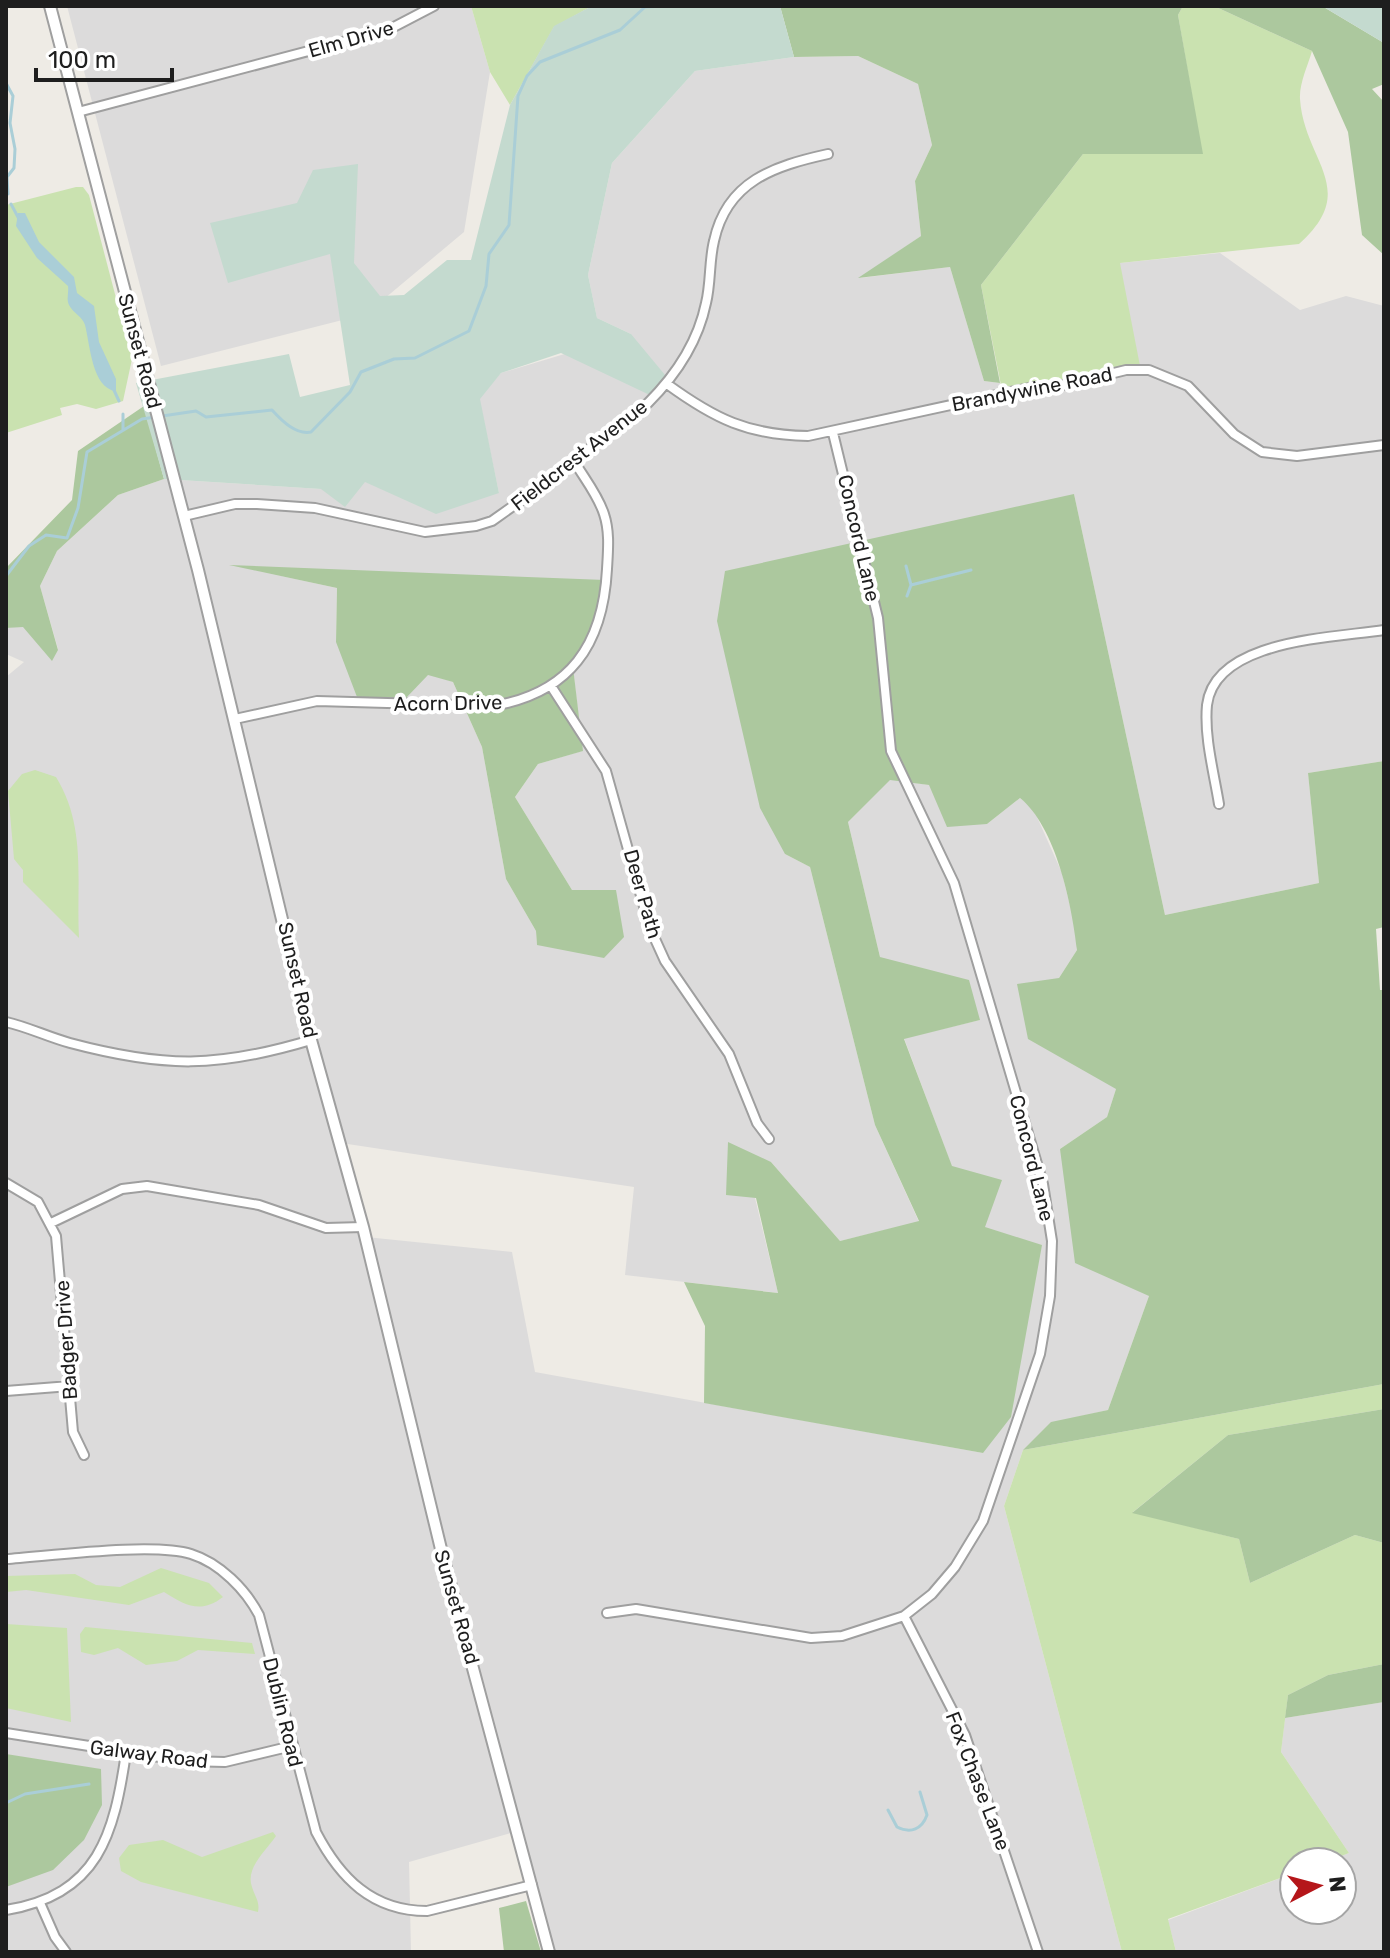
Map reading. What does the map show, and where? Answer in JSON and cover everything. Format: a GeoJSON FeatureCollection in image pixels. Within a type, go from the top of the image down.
{"type":"FeatureCollection","features":[{"type":"Feature","properties":{"kind":"street","name":"Sunset Road"},"geometry":{"type":"LineString","coordinates":[[50,6],[184,516],[311,1040],[363,1227],[441,1549],[549,1952]]}},
{"type":"Feature","properties":{"kind":"street","name":"Elm Drive"},"geometry":{"type":"LineString","coordinates":[[78,112],[388,30],[434,6]]}},
{"type":"Feature","properties":{"kind":"street","name":"Fieldcrest Avenue"},"geometry":{"type":"LineString","coordinates":[[184,516],[235,504],[257,504],[315,508],[425,532],[492,521],[574,461],[667,384],[700,325],[713,243],[729,202],[747,183],[767,171],[828,154]]}},
{"type":"Feature","properties":{"kind":"street","name":"Brandywine Road"},"geometry":{"type":"LineString","coordinates":[[667,384],[707,413],[744,428],[778,435],[833,433],[1034,387],[1065,385],[1140,369],[1188,386],[1234,434],[1262,452],[1297,456],[1384,445]]}},
{"type":"Feature","properties":{"kind":"street","name":"Concord Lane"},"geometry":{"type":"LineString","coordinates":[[607,1613],[636,1609],[811,1638],[853,1633],[904,1616],[932,1594],[955,1567],[983,1521],[1040,1354],[1050,1296],[1052,1241],[1043,1184],[954,883],[891,751],[878,618],[833,433]]}},
{"type":"Feature","properties":{"kind":"street","name":"Acorn Drive"},"geometry":{"type":"LineString","coordinates":[[235,719],[317,701],[493,706],[520,701],[551,686],[583,654],[598,629],[605,599],[605,516],[574,461]]}},
{"type":"Feature","properties":{"kind":"street"},"geometry":{"type":"LineString","coordinates":[[1219,804],[1207,706],[1219,680],[1232,666],[1261,650],[1384,630]]}},
{"type":"Feature","properties":{"kind":"street","name":"Deer Path"},"geometry":{"type":"LineString","coordinates":[[551,686],[606,771],[650,928],[665,961],[729,1054],[757,1123],[769,1139]]}},
{"type":"Feature","properties":{"kind":"street"},"geometry":{"type":"LineString","coordinates":[[6,1022],[65,1042],[162,1062],[245,1058],[311,1040]]}},
{"type":"Feature","properties":{"kind":"street"},"geometry":{"type":"LineString","coordinates":[[6,1183],[28,1194],[51,1223],[122,1189],[147,1186],[259,1205],[326,1228],[363,1227]]}},
{"type":"Feature","properties":{"kind":"street","name":"Badger Drive"},"geometry":{"type":"LineString","coordinates":[[51,1223],[59,1252],[73,1432],[84,1455]]}},
{"type":"Feature","properties":{"kind":"street"},"geometry":{"type":"LineString","coordinates":[[6,1391],[70,1386]]}},
{"type":"Feature","properties":{"kind":"street","name":"Dublin Road"},"geometry":{"type":"LineString","coordinates":[[6,1559],[151,1550],[191,1554],[213,1566],[249,1597],[259,1615],[316,1832],[332,1863],[356,1889],[377,1901],[411,1911],[427,1911],[532,1885]]}},
{"type":"Feature","properties":{"kind":"street","name":"Fox Chase Lane"},"geometry":{"type":"LineString","coordinates":[[904,1616],[965,1735],[1038,1952]]}},
{"type":"Feature","properties":{"kind":"street","name":"Galway Road"},"geometry":{"type":"LineString","coordinates":[[6,1733],[126,1753],[225,1762],[292,1746]]}},
{"type":"Feature","properties":{"kind":"street"},"geometry":{"type":"LineString","coordinates":[[6,1910],[40,1903],[67,1887],[89,1867],[109,1838],[119,1801],[126,1753]]}},
{"type":"Feature","properties":{"kind":"street"},"geometry":{"type":"LineString","coordinates":[[40,1903],[55,1937],[66,1952]]}},
{"type":"Feature","properties":{"kind":"shaded area"},"geometry":{"type":"Polygon","coordinates":[[[67,6],[471,6],[490,72],[464,232],[366,314],[161,366],[67,6]]]}},
{"type":"Feature","properties":{"kind":"shaded area"},"geometry":{"type":"Polygon","coordinates":[[[858,56],[918,84],[932,145],[915,181],[921,236],[860,278],[950,267],[984,381],[1000,383],[1003,395],[1120,263],[1220,253],[1300,310],[1346,296],[1384,306],[1384,761],[1308,773],[1319,883],[1165,915],[1074,494],[785,854],[810,867],[875,1125],[919,1222],[840,1241],[771,1162],[755,1198],[778,1293],[625,1275],[634,1187],[341,1143],[366,1237],[512,1252],[535,1372],[983,1453],[985,1227],[952,1167],[904,1038],[980,1020],[880,957],[848,822],[890,779],[929,785],[987,824],[1020,798],[1033,808],[1062,873],[1075,926],[1077,950],[1059,978],[1116,1089],[1107,1117],[1060,1149],[1149,1296],[1108,1410],[1051,1423],[1023,1450],[1004,1506],[1122,1952],[546,1952],[511,1833],[409,1862],[411,1952],[6,1952],[6,677],[24,662],[6,654],[6,628],[23,626],[52,660],[58,649],[40,586],[57,551],[118,495],[164,479],[321,489],[364,481],[499,493],[479,398],[501,373],[631,334],[597,318],[588,275],[612,163],[695,71],[794,57],[858,56]],[[235,566],[337,588],[336,642],[453,682],[482,747],[506,879],[536,931],[537,945],[572,890],[515,797],[538,764],[582,751],[573,667],[595,642],[235,566]]]}},
{"type":"Feature","properties":{"kind":"shaded area"},"geometry":{"type":"Polygon","coordinates":[[[1384,1702],[1384,1952],[1176,1952],[1168,1920],[1278,1879],[1278,1926],[1358,1926],[1358,1846],[1344,1846],[1281,1752],[1285,1718],[1384,1702]]]}},
{"type":"Feature","properties":{"kind":"green space"},"geometry":{"type":"Polygon","coordinates":[[[471,6],[592,6],[554,27],[510,105],[490,72],[471,6]]]}},
{"type":"Feature","properties":{"kind":"green space"},"geometry":{"type":"Polygon","coordinates":[[[592,6],[780,6],[794,57],[695,71],[612,163],[588,275],[597,318],[631,334],[670,381],[654,397],[561,353],[501,373],[480,399],[499,493],[436,514],[365,482],[345,507],[321,489],[164,479],[136,383],[289,354],[300,397],[350,385],[330,254],[228,283],[210,223],[297,203],[313,170],[358,164],[354,263],[380,296],[404,295],[447,260],[471,260],[510,105],[554,26],[592,6]]]}},
{"type":"Feature","properties":{"kind":"green space"},"geometry":{"type":"Polygon","coordinates":[[[780,6],[1183,6],[1178,15],[1203,154],[1083,154],[981,285],[1000,383],[984,381],[950,267],[858,278],[921,236],[915,181],[932,145],[918,84],[858,56],[794,57],[780,6]]]}},
{"type":"Feature","properties":{"kind":"green space"},"geometry":{"type":"Polygon","coordinates":[[[1183,6],[1214,6],[1312,51],[1302,81],[1300,99],[1304,121],[1328,190],[1326,207],[1317,225],[1299,244],[1120,263],[1141,371],[1003,395],[981,285],[1083,154],[1202,154],[1178,15],[1183,6]]]}},
{"type":"Feature","properties":{"kind":"green space"},"geometry":{"type":"Polygon","coordinates":[[[1214,6],[1322,6],[1384,43],[1384,84],[1372,89],[1384,102],[1384,255],[1362,235],[1348,132],[1312,51],[1214,6]]]}},
{"type":"Feature","properties":{"kind":"green space"},"geometry":{"type":"Polygon","coordinates":[[[1322,6],[1384,6],[1384,43],[1322,6]]]}},
{"type":"Feature","properties":{"kind":"green space"},"geometry":{"type":"Polygon","coordinates":[[[83,187],[89,195],[132,359],[123,401],[96,409],[77,404],[60,408],[62,415],[6,433],[6,205],[83,187]]]}},
{"type":"Feature","properties":{"kind":"green space"},"geometry":{"type":"Polygon","coordinates":[[[144,406],[164,479],[118,495],[57,551],[40,586],[58,650],[52,661],[23,627],[6,628],[6,568],[72,500],[78,451],[144,406]]]}},
{"type":"Feature","properties":{"kind":"green space"},"geometry":{"type":"Polygon","coordinates":[[[1074,494],[1165,915],[1319,883],[1308,773],[1384,761],[1384,927],[1376,929],[1380,990],[1384,990],[1384,1384],[1023,1450],[1051,1422],[1108,1410],[1149,1296],[1075,1263],[1060,1149],[1107,1117],[1116,1089],[1028,1039],[1017,984],[1059,978],[1077,950],[1060,868],[1053,847],[1033,811],[1020,798],[987,824],[947,827],[929,785],[890,780],[848,822],[880,957],[969,980],[980,1020],[904,1039],[952,1166],[1002,1180],[985,1227],[1042,1245],[1011,1417],[983,1453],[704,1403],[705,1326],[684,1282],[778,1293],[756,1198],[726,1195],[728,1142],[771,1162],[840,1241],[919,1221],[875,1125],[810,867],[785,854],[760,808],[717,621],[725,571],[1074,494]]]}},
{"type":"Feature","properties":{"kind":"green space"},"geometry":{"type":"Polygon","coordinates":[[[229,565],[605,580],[595,642],[573,667],[583,751],[538,764],[515,797],[572,890],[616,890],[624,937],[604,958],[537,945],[536,931],[506,879],[482,747],[453,682],[428,675],[406,698],[357,697],[336,642],[337,588],[229,565]]]}},
{"type":"Feature","properties":{"kind":"green space"},"geometry":{"type":"Polygon","coordinates":[[[35,770],[56,777],[72,815],[78,855],[79,938],[23,882],[23,870],[14,859],[8,791],[22,774],[35,770]]]}},
{"type":"Feature","properties":{"kind":"green space"},"geometry":{"type":"Polygon","coordinates":[[[1384,1384],[1384,1409],[1228,1435],[1133,1512],[1239,1539],[1250,1583],[1355,1535],[1384,1543],[1384,1664],[1328,1675],[1288,1695],[1281,1752],[1344,1846],[1278,1846],[1278,1879],[1168,1919],[1176,1952],[1122,1952],[1004,1506],[1023,1450],[1384,1384]]]}},
{"type":"Feature","properties":{"kind":"green space"},"geometry":{"type":"Polygon","coordinates":[[[1384,1409],[1384,1543],[1355,1535],[1250,1583],[1239,1539],[1132,1513],[1228,1435],[1384,1409]]]}},
{"type":"Feature","properties":{"kind":"green space"},"geometry":{"type":"Polygon","coordinates":[[[161,1568],[209,1583],[223,1597],[200,1607],[179,1601],[164,1592],[129,1605],[26,1590],[6,1592],[6,1576],[75,1574],[96,1585],[120,1587],[161,1568]]]}},
{"type":"Feature","properties":{"kind":"green space"},"geometry":{"type":"Polygon","coordinates":[[[6,1624],[67,1628],[71,1722],[6,1708],[6,1624]]]}},
{"type":"Feature","properties":{"kind":"green space"},"geometry":{"type":"Polygon","coordinates":[[[85,1627],[252,1643],[255,1654],[198,1650],[177,1661],[146,1665],[118,1648],[94,1655],[81,1652],[80,1634],[85,1627]]]}},
{"type":"Feature","properties":{"kind":"green space"},"geometry":{"type":"Polygon","coordinates":[[[1384,1664],[1384,1702],[1285,1718],[1288,1695],[1328,1675],[1384,1664]]]}},
{"type":"Feature","properties":{"kind":"green space"},"geometry":{"type":"Polygon","coordinates":[[[6,1754],[101,1769],[102,1805],[84,1840],[53,1870],[6,1887],[6,1754]]]}},
{"type":"Feature","properties":{"kind":"green space"},"geometry":{"type":"Polygon","coordinates":[[[273,1832],[276,1836],[251,1873],[258,1912],[141,1882],[121,1871],[119,1858],[129,1845],[163,1840],[202,1857],[273,1832]]]}},
{"type":"Feature","properties":{"kind":"green space"},"geometry":{"type":"Polygon","coordinates":[[[526,1901],[541,1952],[504,1952],[499,1908],[526,1901]]]}},
{"type":"Feature","properties":{"kind":"water"},"geometry":{"type":"Polygon","coordinates":[[[18,213],[25,213],[39,242],[74,277],[77,293],[94,306],[99,342],[116,379],[116,391],[102,383],[97,374],[84,322],[68,303],[68,286],[37,258],[16,226],[18,213]]]}},
{"type":"Feature","properties":{"kind":"waterway"},"geometry":{"type":"LineString","coordinates":[[6,576],[29,546],[46,535],[67,538],[78,508],[87,452],[142,419],[196,411],[206,417],[272,410],[295,429],[311,432],[350,392],[361,372],[394,359],[415,358],[469,331],[486,286],[489,254],[509,225],[518,96],[527,76],[540,62],[620,30],[645,7],[664,6]]}},
{"type":"Feature","properties":{"kind":"waterway"},"geometry":{"type":"LineString","coordinates":[[6,83],[13,96],[10,123],[15,149],[14,168],[7,177],[8,194]]}},
{"type":"Feature","properties":{"kind":"waterway"},"geometry":{"type":"LineString","coordinates":[[11,204],[19,219]]}},
{"type":"Feature","properties":{"kind":"waterway"},"geometry":{"type":"LineString","coordinates":[[113,388],[119,401]]}},
{"type":"Feature","properties":{"kind":"waterway"},"geometry":{"type":"LineString","coordinates":[[123,414],[123,430]]}},
{"type":"Feature","properties":{"kind":"waterway"},"geometry":{"type":"LineString","coordinates":[[906,566],[911,585],[907,596]]}},
{"type":"Feature","properties":{"kind":"waterway"},"geometry":{"type":"LineString","coordinates":[[911,585],[971,570]]}},
{"type":"Feature","properties":{"kind":"waterway"},"geometry":{"type":"LineString","coordinates":[[6,1803],[25,1794],[89,1784]]}},
{"type":"Feature","properties":{"kind":"waterway"},"geometry":{"type":"LineString","coordinates":[[888,1810],[897,1827],[915,1829],[927,1815],[920,1792]]}}]}
